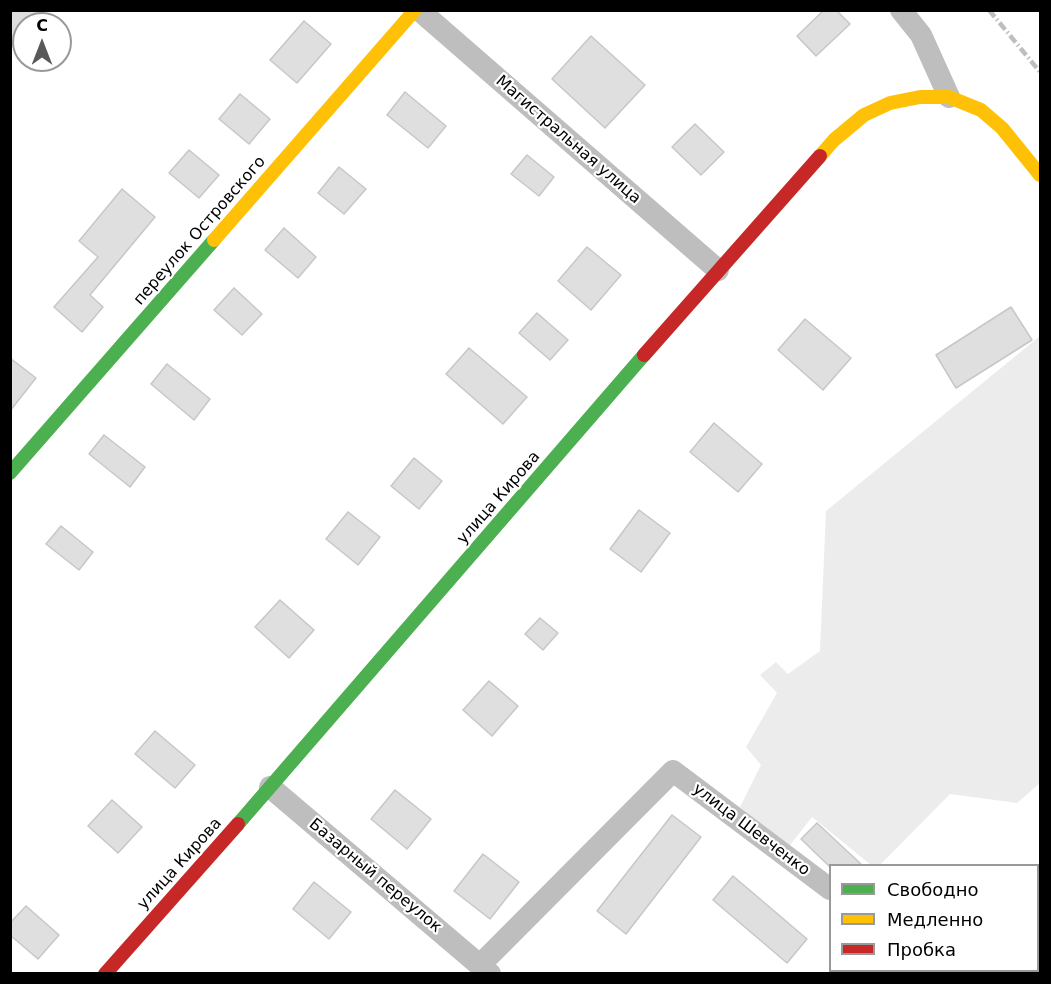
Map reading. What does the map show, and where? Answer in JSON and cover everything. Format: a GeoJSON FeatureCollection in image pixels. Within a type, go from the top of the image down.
{"type":"FeatureCollection","features":[{"type":"Feature","properties":{"kind":"main road","name":"переулок Островского"},"geometry":{"type":"LineString","coordinates":[[10,472],[417,10]]}},
{"type":"Feature","properties":{"kind":"main road","name":"улица Кирова"},"geometry":{"type":"LineString","coordinates":[[105,974],[718,270],[834,141],[864,115],[890,103],[920,96],[949,97]]}},
{"type":"Feature","properties":{"kind":"main road"},"geometry":{"type":"LineString","coordinates":[[949,97],[981,111],[1002,128],[1041,175]]}},
{"type":"Feature","properties":{"kind":"street","name":"Магистральная улица"},"geometry":{"type":"LineString","coordinates":[[417,10],[718,270]]}},
{"type":"Feature","properties":{"kind":"street"},"geometry":{"type":"LineString","coordinates":[[901,10],[921,35],[949,97]]}},
{"type":"Feature","properties":{"kind":"street","name":"Базарный переулок"},"geometry":{"type":"LineString","coordinates":[[270,787],[484,969],[673,771]]}},
{"type":"Feature","properties":{"kind":"street","name":"улица Шевченко"},"geometry":{"type":"LineString","coordinates":[[673,771],[829,888]]}},
{"type":"Feature","properties":{"kind":"shaded area"},"geometry":{"type":"Polygon","coordinates":[[[1040,336],[1040,783],[1017,803],[950,794],[881,864],[870,864],[812,817],[787,849],[740,807],[761,765],[746,747],[777,693],[760,675],[776,662],[788,674],[820,651],[826,511],[1040,336]]]}},
{"type":"Feature","properties":{"kind":"building"},"geometry":{"type":"Polygon","coordinates":[[[10,10],[42,10],[40,12],[12,12],[12,46],[10,48],[10,10]]]}},
{"type":"Feature","properties":{"kind":"building"},"geometry":{"type":"Polygon","coordinates":[[[824,10],[836,10],[850,24],[816,56],[797,36],[824,10]]]}},
{"type":"Feature","properties":{"kind":"building"},"geometry":{"type":"Polygon","coordinates":[[[304,21],[331,44],[297,83],[270,60],[304,21]]]}},
{"type":"Feature","properties":{"kind":"building"},"geometry":{"type":"Polygon","coordinates":[[[591,36],[645,85],[605,128],[552,79],[591,36]]]}},
{"type":"Feature","properties":{"kind":"building"},"geometry":{"type":"Polygon","coordinates":[[[405,92],[446,126],[428,148],[387,115],[405,92]]]}},
{"type":"Feature","properties":{"kind":"building"},"geometry":{"type":"Polygon","coordinates":[[[240,94],[270,119],[249,144],[219,119],[240,94]]]}},
{"type":"Feature","properties":{"kind":"building"},"geometry":{"type":"Polygon","coordinates":[[[695,124],[724,152],[701,175],[672,147],[695,124]]]}},
{"type":"Feature","properties":{"kind":"building"},"geometry":{"type":"Polygon","coordinates":[[[189,150],[219,175],[199,198],[169,173],[189,150]]]}},
{"type":"Feature","properties":{"kind":"building"},"geometry":{"type":"Polygon","coordinates":[[[527,155],[554,177],[539,196],[511,174],[527,155]]]}},
{"type":"Feature","properties":{"kind":"building"},"geometry":{"type":"Polygon","coordinates":[[[339,167],[366,189],[344,214],[318,193],[339,167]]]}},
{"type":"Feature","properties":{"kind":"building"},"geometry":{"type":"Polygon","coordinates":[[[122,189],[155,217],[90,295],[103,307],[82,332],[54,307],[98,257],[79,241],[122,189]]]}},
{"type":"Feature","properties":{"kind":"building"},"geometry":{"type":"Polygon","coordinates":[[[284,228],[316,257],[298,278],[265,250],[284,228]]]}},
{"type":"Feature","properties":{"kind":"building"},"geometry":{"type":"Polygon","coordinates":[[[587,247],[621,275],[591,310],[558,281],[587,247]]]}},
{"type":"Feature","properties":{"kind":"building"},"geometry":{"type":"Polygon","coordinates":[[[234,288],[262,314],[242,335],[214,310],[234,288]]]}},
{"type":"Feature","properties":{"kind":"building"},"geometry":{"type":"Polygon","coordinates":[[[1011,307],[1032,340],[956,388],[936,355],[1011,307]]]}},
{"type":"Feature","properties":{"kind":"building"},"geometry":{"type":"Polygon","coordinates":[[[537,313],[568,340],[550,360],[519,333],[537,313]]]}},
{"type":"Feature","properties":{"kind":"building"},"geometry":{"type":"Polygon","coordinates":[[[805,319],[851,358],[823,390],[778,350],[805,319]]]}},
{"type":"Feature","properties":{"kind":"building"},"geometry":{"type":"Polygon","coordinates":[[[469,348],[527,397],[503,424],[446,374],[469,348]]]}},
{"type":"Feature","properties":{"kind":"building"},"geometry":{"type":"Polygon","coordinates":[[[10,358],[36,378],[10,411],[10,358]]]}},
{"type":"Feature","properties":{"kind":"building"},"geometry":{"type":"Polygon","coordinates":[[[167,364],[210,399],[194,420],[151,384],[167,364]]]}},
{"type":"Feature","properties":{"kind":"building"},"geometry":{"type":"Polygon","coordinates":[[[714,423],[762,464],[738,492],[690,452],[714,423]]]}},
{"type":"Feature","properties":{"kind":"building"},"geometry":{"type":"Polygon","coordinates":[[[104,435],[145,467],[130,487],[89,454],[104,435]]]}},
{"type":"Feature","properties":{"kind":"building"},"geometry":{"type":"Polygon","coordinates":[[[414,458],[442,481],[419,509],[391,486],[414,458]]]}},
{"type":"Feature","properties":{"kind":"building"},"geometry":{"type":"Polygon","coordinates":[[[639,510],[670,533],[641,572],[610,549],[639,510]]]}},
{"type":"Feature","properties":{"kind":"building"},"geometry":{"type":"Polygon","coordinates":[[[348,512],[380,537],[358,565],[326,539],[348,512]]]}},
{"type":"Feature","properties":{"kind":"building"},"geometry":{"type":"Polygon","coordinates":[[[61,526],[93,552],[79,570],[46,544],[61,526]]]}},
{"type":"Feature","properties":{"kind":"building"},"geometry":{"type":"Polygon","coordinates":[[[280,600],[314,630],[289,658],[255,627],[280,600]]]}},
{"type":"Feature","properties":{"kind":"building"},"geometry":{"type":"Polygon","coordinates":[[[540,618],[558,633],[543,650],[525,634],[540,618]]]}},
{"type":"Feature","properties":{"kind":"building"},"geometry":{"type":"Polygon","coordinates":[[[489,681],[518,706],[492,736],[463,710],[489,681]]]}},
{"type":"Feature","properties":{"kind":"building"},"geometry":{"type":"Polygon","coordinates":[[[155,731],[195,765],[175,788],[135,754],[155,731]]]}},
{"type":"Feature","properties":{"kind":"building"},"geometry":{"type":"Polygon","coordinates":[[[395,790],[431,819],[407,849],[371,819],[395,790]]]}},
{"type":"Feature","properties":{"kind":"building"},"geometry":{"type":"Polygon","coordinates":[[[112,800],[142,827],[118,853],[88,826],[112,800]]]}},
{"type":"Feature","properties":{"kind":"building"},"geometry":{"type":"Polygon","coordinates":[[[672,815],[701,837],[626,934],[597,911],[672,815]]]}},
{"type":"Feature","properties":{"kind":"building"},"geometry":{"type":"Polygon","coordinates":[[[817,823],[861,864],[829,864],[829,866],[801,839],[817,823]]]}},
{"type":"Feature","properties":{"kind":"building"},"geometry":{"type":"Polygon","coordinates":[[[483,854],[519,882],[490,919],[454,891],[483,854]]]}},
{"type":"Feature","properties":{"kind":"building"},"geometry":{"type":"Polygon","coordinates":[[[733,876],[807,939],[787,963],[713,900],[733,876]]]}},
{"type":"Feature","properties":{"kind":"building"},"geometry":{"type":"Polygon","coordinates":[[[314,882],[351,912],[329,939],[293,909],[314,882]]]}},
{"type":"Feature","properties":{"kind":"building"},"geometry":{"type":"Polygon","coordinates":[[[26,906],[59,935],[38,959],[10,935],[10,923],[26,906]]]}},
{"type":"Feature","properties":{"kind":"railway"},"geometry":{"type":"LineString","coordinates":[[989,10],[1040,72]]}},
{"type":"Feature","properties":{"kind":"traffic: fast"},"geometry":{"type":"LineString","coordinates":[[10,473],[214,240]]}},
{"type":"Feature","properties":{"kind":"traffic: fast"},"geometry":{"type":"LineString","coordinates":[[238,824],[644,355]]}},
{"type":"Feature","properties":{"kind":"traffic: slow"},"geometry":{"type":"LineString","coordinates":[[214,240],[415,10]]}},
{"type":"Feature","properties":{"kind":"traffic: slow"},"geometry":{"type":"LineString","coordinates":[[820,156],[834,140],[864,115],[890,103],[920,97],[949,97],[981,110],[1002,128],[1040,175]]}},
{"type":"Feature","properties":{"kind":"traffic: jam"},"geometry":{"type":"LineString","coordinates":[[644,355],[820,156]]}},
{"type":"Feature","properties":{"kind":"traffic: jam"},"geometry":{"type":"LineString","coordinates":[[105,974],[238,824]]}}]}
